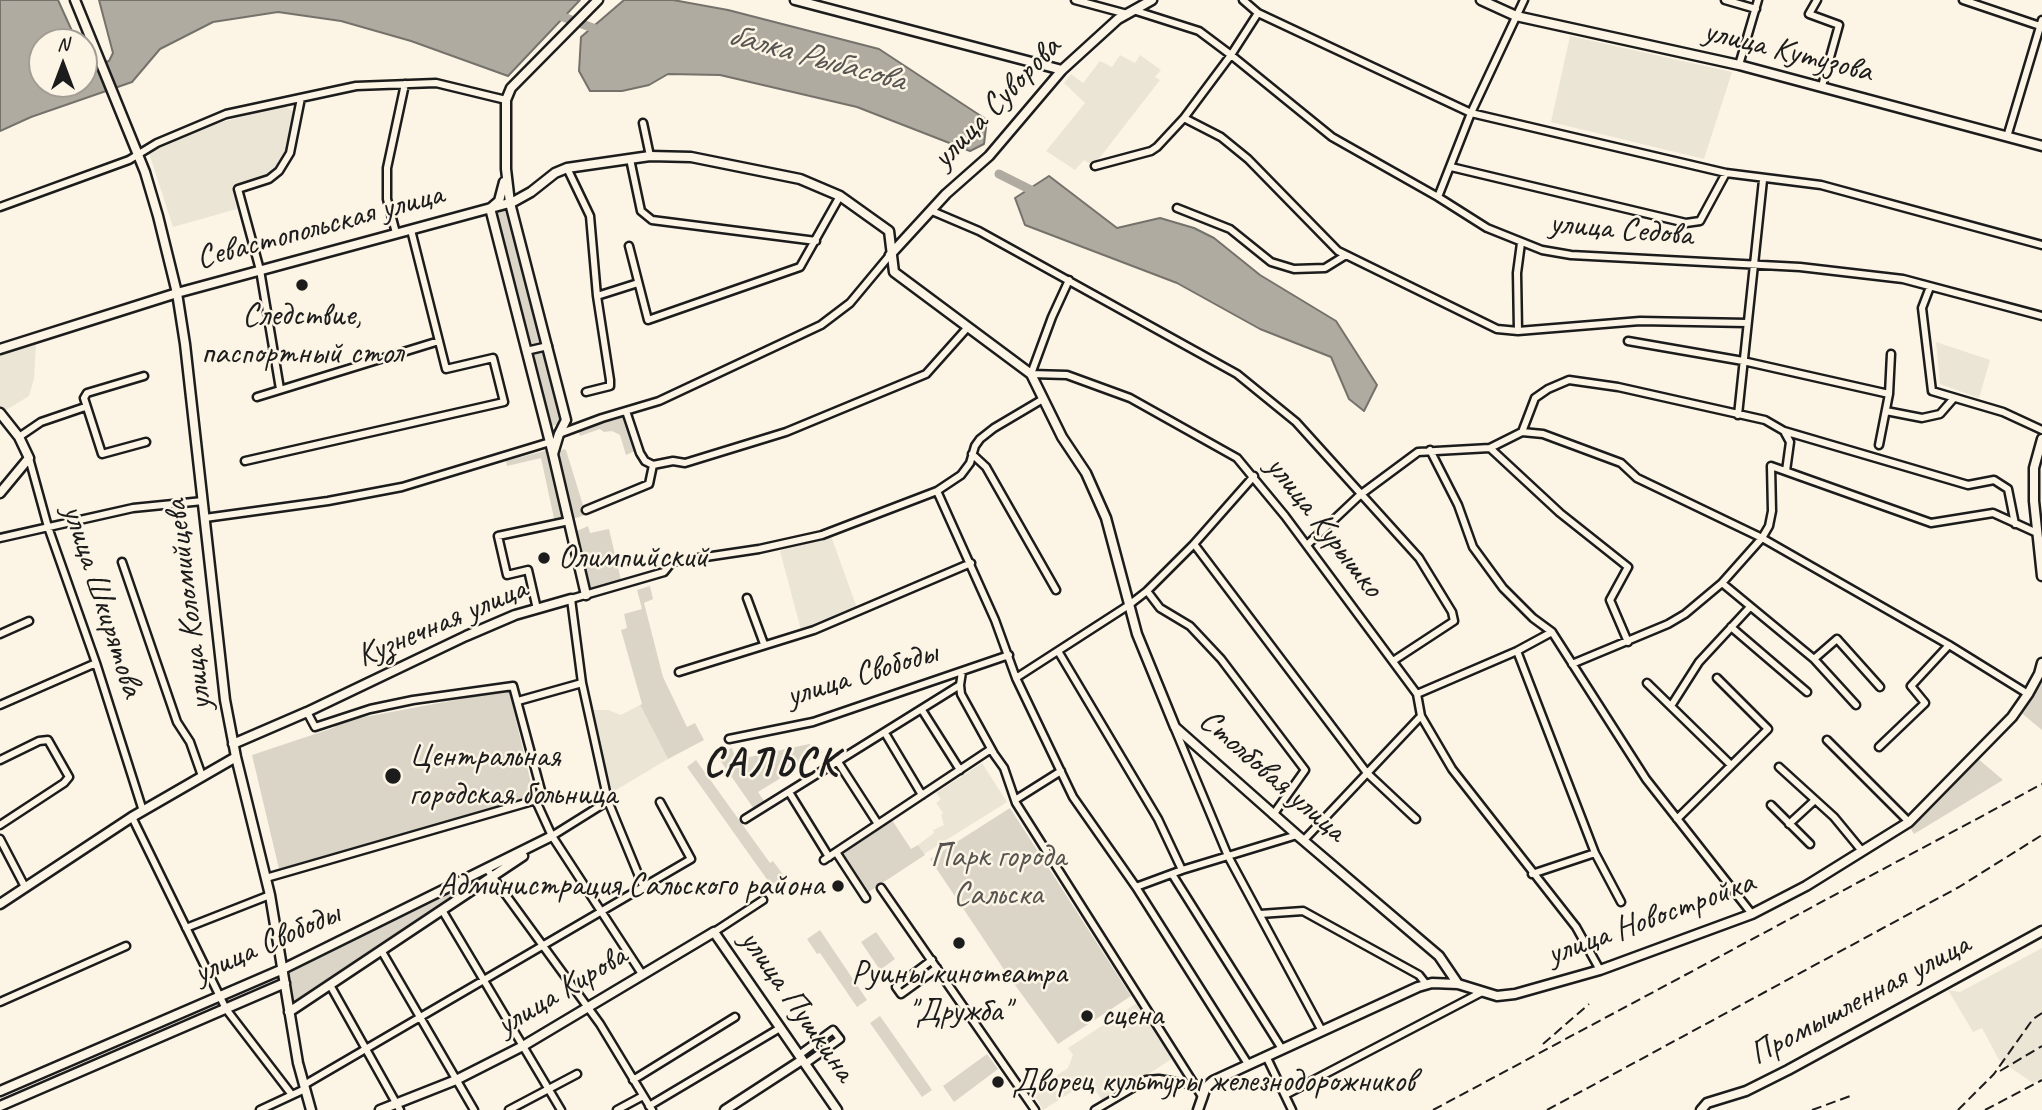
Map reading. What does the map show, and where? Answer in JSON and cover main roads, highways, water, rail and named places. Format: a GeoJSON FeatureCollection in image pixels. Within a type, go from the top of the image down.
{"type":"FeatureCollection","features":[{"type":"Feature","properties":{"kind":"main road","name":"улица Коломийцева"},"geometry":{"type":"LineString","coordinates":[[75,0],[138,155],[158,216],[177,292],[225,700],[270,895],[289,1012],[311,1110]]}},
{"type":"Feature","properties":{"kind":"main road"},"geometry":{"type":"LineString","coordinates":[[553,454],[566,420],[510,203],[506,169],[506,100],[511,88],[598,0]]}},
{"type":"Feature","properties":{"kind":"main road"},"geometry":{"type":"LineString","coordinates":[[795,0],[1062,69]]}},
{"type":"Feature","properties":{"kind":"main road","name":"улица Суворова"},"geometry":{"type":"LineString","coordinates":[[890,255],[946,194],[989,156],[1062,69],[1118,19],[1152,0]]}},
{"type":"Feature","properties":{"kind":"main road","name":"улица Кутузова"},"geometry":{"type":"LineString","coordinates":[[1481,0],[1516,16],[1739,65],[2042,146]]}},
{"type":"Feature","properties":{"kind":"main road","name":"Севастопольская улица"},"geometry":{"type":"LineString","coordinates":[[0,349],[177,292],[510,203],[531,192],[555,173],[568,168],[650,156],[691,157],[800,179],[840,196],[889,231],[892,243],[890,255]]}},
{"type":"Feature","properties":{"kind":"main road"},"geometry":{"type":"LineString","coordinates":[[506,169],[499,201],[490,208],[586,595]]}},
{"type":"Feature","properties":{"kind":"main road","name":"Столбовая улица"},"geometry":{"type":"LineString","coordinates":[[890,255],[894,272],[1031,374],[1062,437],[1086,473],[1106,519],[1137,634],[1175,727],[1438,956],[1458,984]]}},
{"type":"Feature","properties":{"kind":"main road","name":"улица Шкирятова"},"geometry":{"type":"LineString","coordinates":[[0,413],[19,437],[29,458],[0,493]]}},
{"type":"Feature","properties":{"kind":"main road"},"geometry":{"type":"LineString","coordinates":[[2042,439],[2034,468],[2034,501],[2042,576]]}},
{"type":"Feature","properties":{"kind":"main road","name":"Кузнечная улица"},"geometry":{"type":"LineString","coordinates":[[233,744],[466,636],[515,615],[571,599]]}},
{"type":"Feature","properties":{"kind":"main road","name":"улица Новостройка"},"geometry":{"type":"LineString","coordinates":[[1198,1110],[1206,1087],[1213,1081],[1426,985],[1458,984],[1497,996],[1515,994],[1600,970],[1752,914],[1806,886],[1909,822],[2012,717],[2028,694],[2042,663]]}},
{"type":"Feature","properties":{"kind":"main road"},"geometry":{"type":"LineString","coordinates":[[0,904],[132,817],[236,757]]}},
{"type":"Feature","properties":{"kind":"main road","name":"улица Свободы"},"geometry":{"type":"LineString","coordinates":[[0,1091],[283,969],[489,873],[552,836]]}},
{"type":"Feature","properties":{"kind":"main road","name":"улица Свободы"},"geometry":{"type":"LineString","coordinates":[[289,1012],[442,910],[489,873]]}},
{"type":"Feature","properties":{"kind":"main road","name":"Промышленная улица"},"geometry":{"type":"LineString","coordinates":[[1701,1110],[1707,1103],[1746,1090],[1788,1070],[2042,931]]}},
{"type":"Feature","properties":{"kind":"main road","name":"улица Кирова"},"geometry":{"type":"LineString","coordinates":[[380,1110],[398,1107],[523,1046],[714,932]]}},
{"type":"Feature","properties":{"kind":"main road","name":"улица Пушкина"},"geometry":{"type":"LineString","coordinates":[[714,932],[835,1109]]}},
{"type":"Feature","properties":{"kind":"main road","name":"улица Свободы"},"geometry":{"type":"LineString","coordinates":[[0,1106],[285,983]]}},
{"type":"Feature","properties":{"kind":"main road"},"geometry":{"type":"LineString","coordinates":[[725,1110],[802,1060]]}},
{"type":"Feature","properties":{"kind":"water"},"geometry":{"type":"Polygon","coordinates":[[[0,0],[58,0],[71,28],[28,28],[28,98],[86,98],[0,131],[0,0]]]}},
{"type":"Feature","properties":{"kind":"water"},"geometry":{"type":"Polygon","coordinates":[[[99,0],[580,0],[508,76],[411,41],[341,21],[278,12],[213,22],[160,49],[132,82],[98,94],[98,65],[109,61],[113,53],[99,0]]]}},
{"type":"Feature","properties":{"kind":"water"},"geometry":{"type":"Polygon","coordinates":[[[624,0],[673,0],[728,10],[879,49],[987,120],[984,144],[970,151],[857,107],[720,75],[668,74],[649,85],[622,91],[590,91],[579,71],[581,37],[624,0]]]}},
{"type":"Feature","properties":{"kind":"water"},"geometry":{"type":"Polygon","coordinates":[[[1049,176],[1117,228],[1160,218],[1194,228],[1214,238],[1260,275],[1336,321],[1377,385],[1364,411],[1349,399],[1331,357],[1260,329],[1177,283],[1025,225],[1015,198],[1049,176]]]}},
{"type":"Feature","properties":{"kind":"waterway","name":"балка Рыбасова"},"geometry":{"type":"LineString","coordinates":[[555,14],[601,31]]}},
{"type":"Feature","properties":{"kind":"waterway","name":"балка Рыбасова"},"geometry":{"type":"LineString","coordinates":[[999,174],[1037,193]]}},
{"type":"Feature","properties":{"kind":"railway"},"geometry":{"type":"LineString","coordinates":[[1433,1110],[2042,784]]}},
{"type":"Feature","properties":{"kind":"railway"},"geometry":{"type":"LineString","coordinates":[[1547,1110],[1959,887],[2042,835]]}},
{"type":"Feature","properties":{"kind":"railway"},"geometry":{"type":"LineString","coordinates":[[1543,1044],[1589,1004]]}},
{"type":"Feature","properties":{"kind":"railway"},"geometry":{"type":"LineString","coordinates":[[1958,1110],[1994,1074],[2033,1019],[2042,1013]]}},
{"type":"Feature","properties":{"kind":"railway"},"geometry":{"type":"LineString","coordinates":[[2000,1071],[2042,1046]]}},
{"type":"Feature","properties":{"kind":"railway"},"geometry":{"type":"LineString","coordinates":[[1985,1110],[2042,1080]]}},
{"type":"Feature","properties":{"kind":"railway"},"geometry":{"type":"LineString","coordinates":[[1812,1110],[1853,1095]]}},
{"type":"Feature","properties":{"kind":"place","name":"Следствие, паспортный стол"},"geometry":{"type":"Point","coordinates":[302,285]}},
{"type":"Feature","properties":{"kind":"place","name":"Олимпийский"},"geometry":{"type":"Point","coordinates":[544,558]}},
{"type":"Feature","properties":{"kind":"place","name":"Центральная городская больница"},"geometry":{"type":"Point","coordinates":[393,776]}},
{"type":"Feature","properties":{"kind":"place","name":"Администрация Сальского района"},"geometry":{"type":"Point","coordinates":[838,886]}},
{"type":"Feature","properties":{"kind":"place","name":"Руины кинотеатра \"Дружба\""},"geometry":{"type":"Point","coordinates":[959,943]}},
{"type":"Feature","properties":{"kind":"place","name":"сцена"},"geometry":{"type":"Point","coordinates":[1087,1016]}},
{"type":"Feature","properties":{"kind":"place","name":"Дворец культуры железнодорожников"},"geometry":{"type":"Point","coordinates":[998,1082]}},
{"type":"Feature","properties":{"kind":"district","name":"САЛЬСК"},"geometry":{"type":"Point","coordinates":[771,765]}},
{"type":"Feature","properties":{"kind":"park label","name":"Парк города Сальска"},"geometry":{"type":"Point","coordinates":[998,876]}}]}
